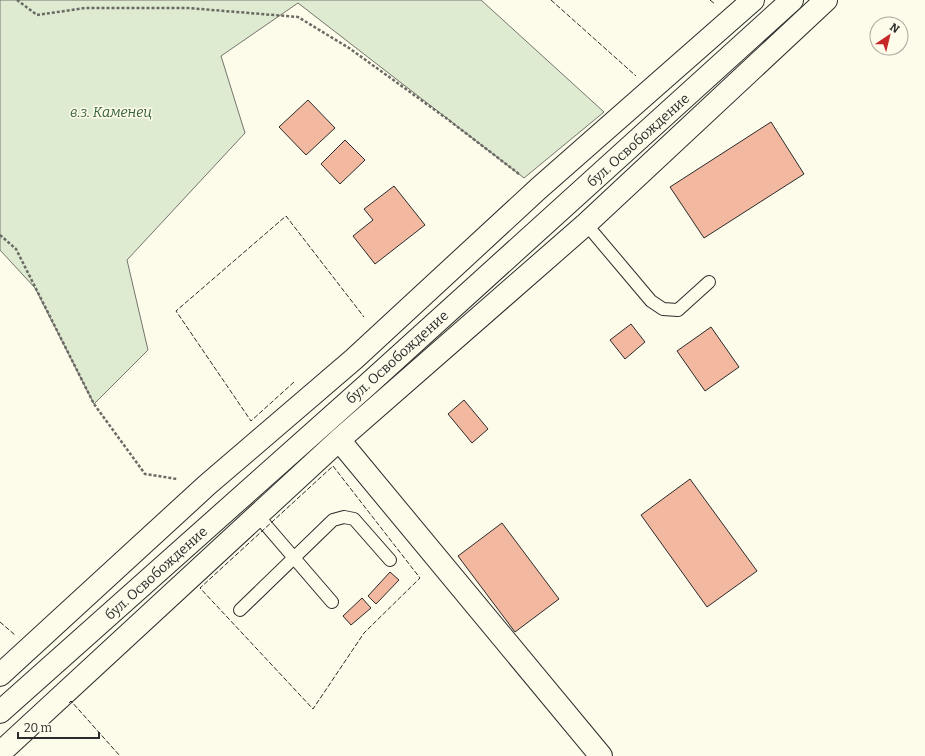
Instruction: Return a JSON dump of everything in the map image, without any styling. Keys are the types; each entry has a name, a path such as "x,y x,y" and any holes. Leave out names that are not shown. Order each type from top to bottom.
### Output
{"street":[{"path":"0,675 207,485 354,359 538,189 753,0"},
{"name":"бул. Освобождение","path":"0,712 366,386 792,0"},
{"path":"0,753 339,440 586,224 826,0"},
{"path":"339,440 588,751"}],"lane":[{"path":"586,224 651,301 663,308 678,310 709,282"},
{"path":"258,516 332,602"},
{"path":"240,610 333,520 344,517 354,518 390,560"}],"path":[{"path":"17,0 37,15 85,8 188,8 298,17 349,48 446,118 538,189"},
{"path":"0,235 16,249 94,404 145,474 207,485"}],"green space":[{"name":"в.з. Каменец","path":"0,0 481,0 604,112 524,178 298,3 221,56 245,133 127,260 148,350 94,404 35,288 0,250"}],"building":[{"path":"308,100 335,128 306,155 279,127"},
{"path":"771,122 804,174 704,238 670,187"},
{"path":"345,140 365,160 340,184 321,164"},
{"path":"394,186 425,225 375,264 353,236 373,220 364,209"},
{"path":"631,324 645,342 625,359 610,340"},
{"path":"711,327 739,367 705,391 677,351"},
{"path":"464,400 488,429 472,443 448,414"},
{"path":"690,479 757,571 707,607 641,515"},
{"path":"502,523 559,599 515,632 458,556"},
{"path":"390,572 399,580 376,604 368,596"},
{"path":"362,598 371,608 351,625 343,616"}],"fence":[{"path":"551,0 636,76"},
{"path":"710,0 715,4"},
{"path":"294,382 251,421 176,311 286,216 364,317"},
{"path":"333,466 420,578 364,633 313,709 200,588 333,466"},
{"path":"0,622 15,635"},
{"path":"69,703 71,701 120,756"}]}
